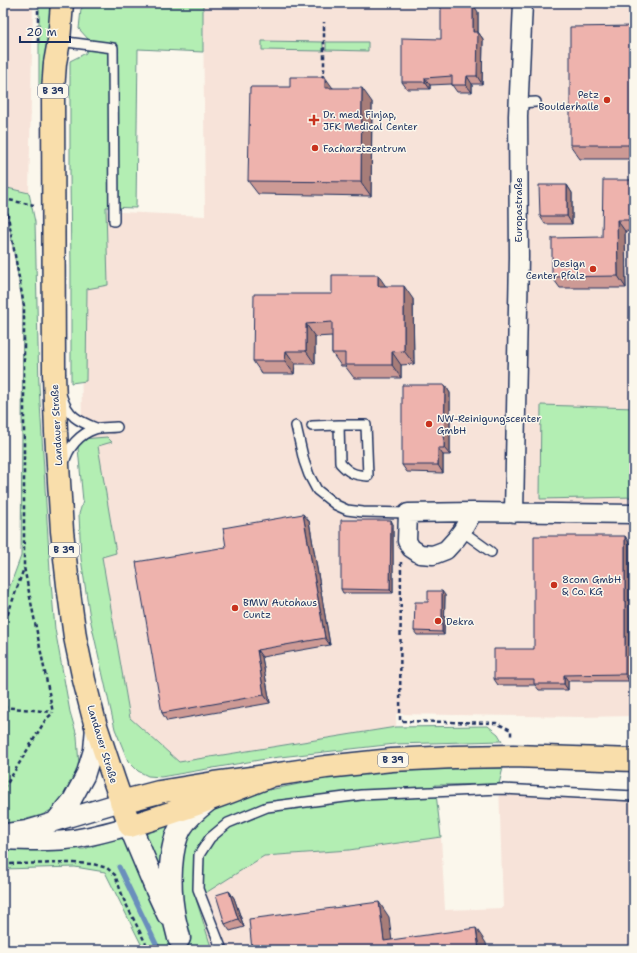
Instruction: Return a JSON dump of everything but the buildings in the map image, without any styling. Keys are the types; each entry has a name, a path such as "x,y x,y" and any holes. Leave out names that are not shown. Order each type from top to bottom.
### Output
{"main road":[{"name":"Landauer Straße","path":"62,3 53,91 54,374 62,531 75,637 84,680 95,723 122,802"},
{"name":"Landauer Straße","path":"58,40 74,3"},
{"name":"B 39","path":"273,775 207,801 130,826 122,802 159,792 214,783 326,767 392,760 513,756 634,760"},
{"path":"181,944 173,911 171,887 172,862 176,840 181,827 191,814 207,801"},
{"path":"130,826 181,944"}],"street":[{"name":"Europastraße","path":"514,513 519,257 518,103 522,3"},
{"path":"473,512 462,532 446,550 432,555 420,554 411,548 407,541 408,513 473,512 634,514"},
{"path":"55,821 72,800 85,776 93,750 95,723"},
{"path":"3,834 27,830 122,802"},
{"path":"3,840 67,840 91,836 130,826"}],"lane":[{"path":"58,40 114,48 114,221"},
{"path":"518,103 536,102"},
{"path":"54,374 64,405 70,414 80,421 96,428"},
{"path":"312,426 339,425 366,425 368,476 361,476 348,472 340,463 339,425"},
{"path":"296,426 304,461 309,475 317,490 336,505 347,510 363,512 408,513"},
{"path":"59,478 66,456 74,442 85,433 96,428 117,427"},
{"path":"462,532 491,552"},
{"path":"222,950 198,889 199,855 210,838 228,823 267,807 361,795 501,789 634,796"}],"path":[{"path":"321,86 324,70 324,22"},
{"path":"53,208 4,199 24,306 24,567 53,712"},
{"path":"407,541 400,564 400,721 496,723 510,730 513,756"},
{"path":"3,628 24,567"},
{"path":"3,707 53,712"},
{"path":"3,788 46,719 53,712"},
{"path":"3,864 74,862 93,864 107,868 115,875 124,900 149,950"}],"shaded area":[{"path":"3,3 33,3 29,193 3,187"},
{"path":"203,3 634,3 634,716 582,717 396,714 396,727 179,762 130,718 82,440 80,210 205,216"},
{"path":"499,784 634,797 634,950 212,950 196,899 264,856 349,850 441,837 445,910 503,908"}],"green space":[{"path":"39,3 55,3 46,48 41,98 39,95"},
{"path":"88,3 203,3 203,52 138,49 136,208 106,207 108,285 87,289 86,381 71,383 70,61 86,53 89,40 79,29 81,9"},
{"path":"262,41 323,42 323,51 262,50"},
{"path":"326,42 368,42 368,51 326,50"},
{"path":"3,187 29,193 35,222 39,386 50,571 55,629 70,712 77,736 79,766 74,788 62,804 42,815 3,825 3,605 21,556 23,306"},
{"path":"541,405 634,408 634,497 540,499"},
{"path":"107,437 112,442 98,446 116,553 102,557 130,718 179,762 396,727 488,726 498,734 502,741 395,744 271,758 161,777 148,776 138,771 128,761 115,729 90,618 81,559 79,514 83,501 78,448 82,439"},
{"path":"503,768 499,784 435,785 441,837 349,850 264,856 196,899 212,950 144,950 105,872 75,867 3,869 3,849 84,849 264,791 334,777 440,769"}],"waterway":[{"path":"119,867 159,950"}],"place":[{"name":"Petz Boulderhalle","path":"607,100"},
{"name":"Dr. med. Finjap, JFK Medical Center","path":"314,120"},
{"name":"Facharztzentrum","path":"315,148"},
{"name":"Design Center Pfalz","path":"593,269"},
{"name":"NW-Reinigungscenter GmbH","path":"429,424"},
{"name":"8com GmbH & Co. KG","path":"554,585"},
{"name":"BMW Autohaus Cuntz","path":"235,608"},
{"name":"Dekra","path":"438,621"}]}
